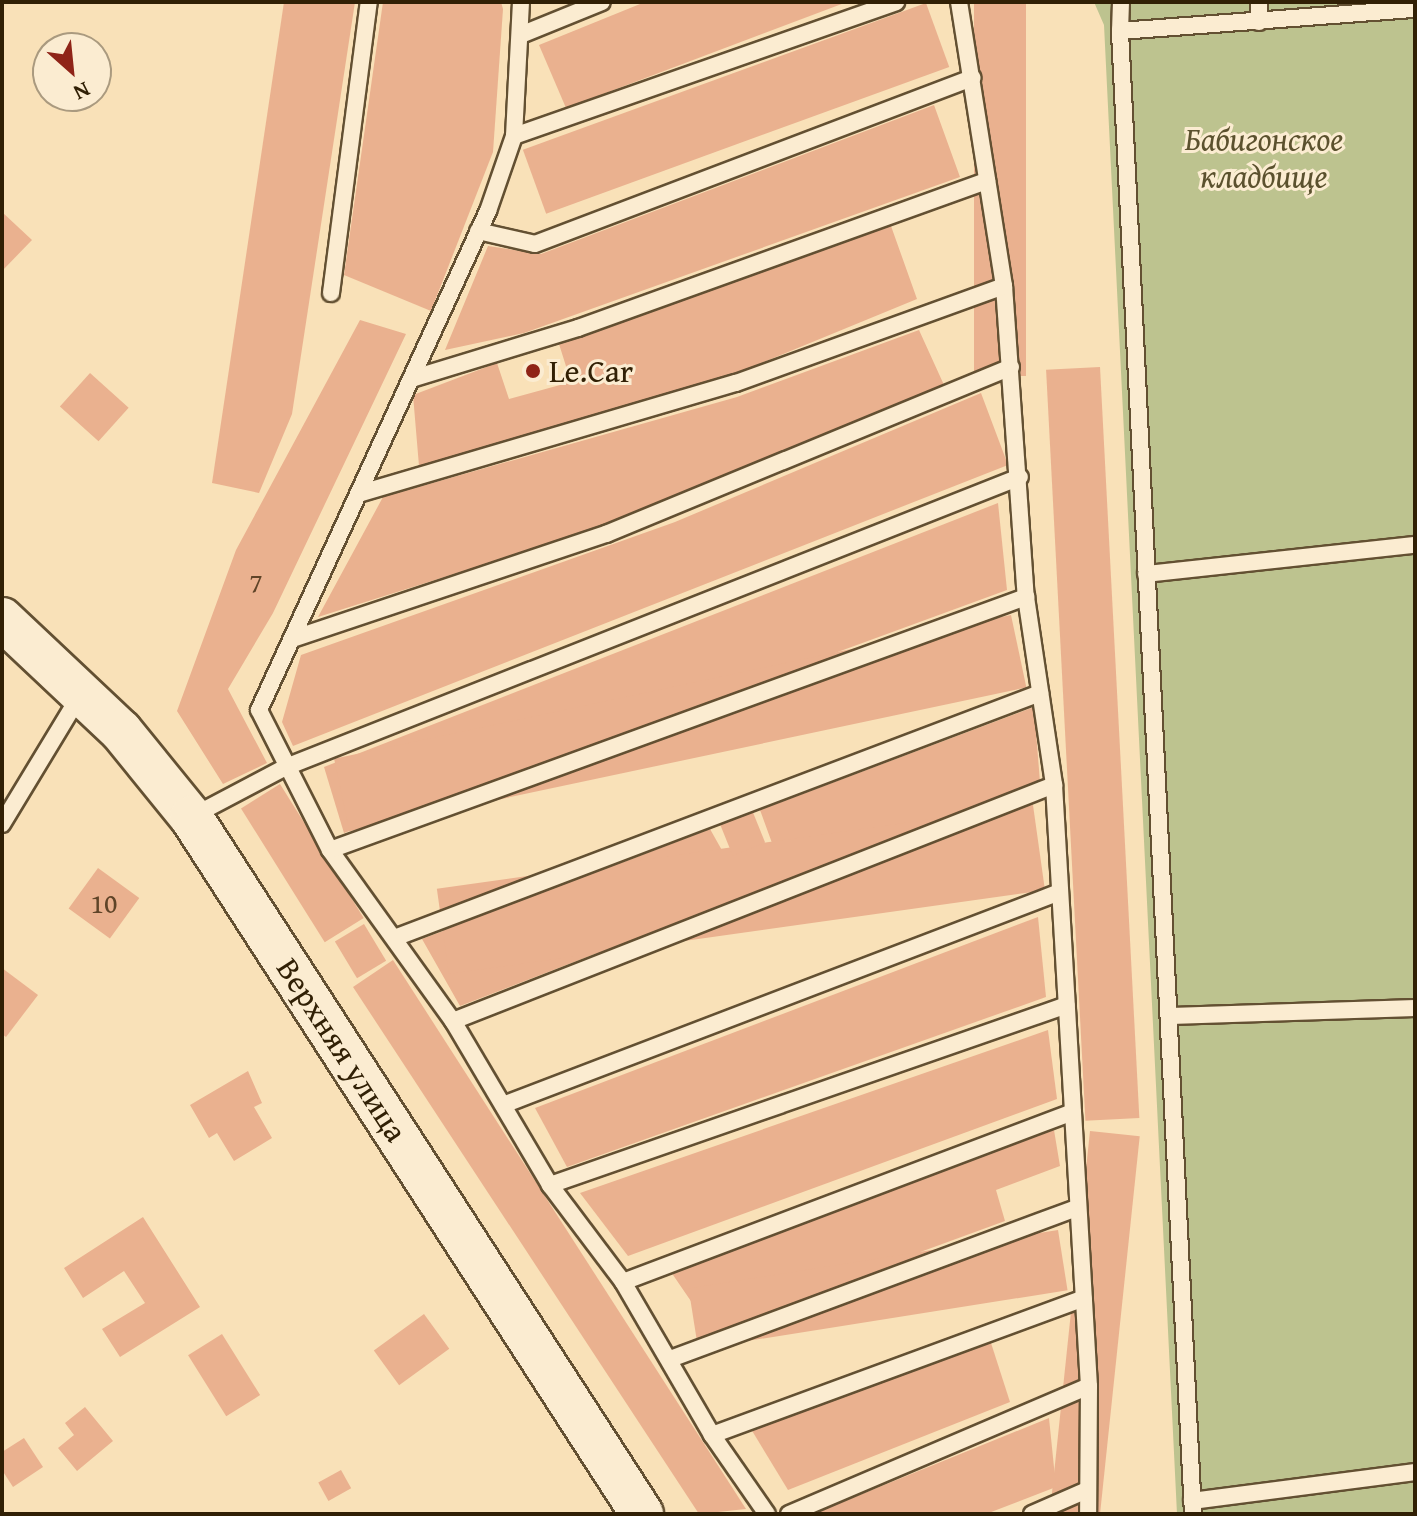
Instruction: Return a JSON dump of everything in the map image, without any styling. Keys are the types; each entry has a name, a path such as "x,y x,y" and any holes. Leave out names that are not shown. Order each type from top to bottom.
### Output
{"street":[{"name":"Верхняя улица","path":"2,619 81,694 191,817 642,1514"}],"lane":[{"path":"331,293 369,2"},
{"path":"521,2 523,34 514,136 478,231 259,710 330,850 397,937 453,1021 550,1185 623,1282 673,1358 712,1435 767,1514"},
{"path":"523,34 602,2"},
{"path":"514,136 896,2"},
{"path":"959,2 1004,286 1020,477 1026,597 1054,785 1073,1112 1073,1209 1084,1298 1089,1386 1088,1514"},
{"path":"1121,2 1192,1508 1415,1472"},
{"path":"1259,2 1259,22"},
{"path":"1120,31 1415,9"},
{"path":"478,231 535,244 973,78"},
{"path":"411,379 578,328 987,181"},
{"path":"358,494 736,383 1004,286"},
{"path":"292,639 606,534 1011,367"},
{"path":"191,817 286,767 1020,477"},
{"path":"1146,574 1415,545"},
{"path":"330,850 1026,597"},
{"path":"397,937 1040,693"},
{"path":"2,824 81,694"},
{"path":"453,1021 1054,785"},
{"path":"503,1105 1060,892"},
{"path":"550,1185 1067,1005"},
{"path":"1171,1016 1415,1008"},
{"path":"623,1282 1073,1112"},
{"path":"673,1358 1073,1209"},
{"path":"712,1435 1084,1298"},
{"path":"789,1514 1089,1386"},
{"path":"1032,1514 1087,1490"}],"green space":[{"name":"Бабигонское кладбище","path":"1094,2 1415,2 1415,1514 1177,1514 1104,25"}],"building":[{"path":"284,2 355,2 292,414 259,493 212,483"},
{"path":"383,2 501,2 503,9 493,152 431,311 344,275"},
{"path":"645,2 847,2 566,108 539,45"},
{"path":"974,2 1026,2 1026,376 974,376"},
{"path":"926,3 949,67 546,214 523,150"},
{"path":"934,105 960,177 524,333 445,350 488,246 541,254"},
{"path":"2,212 32,240 2,271"},
{"path":"891,226 917,299 735,374 419,466 413,395 497,363 509,399 571,382 559,344"},
{"path":"360,320 406,334 273,613 228,689 267,763 223,784 177,711 236,550"},
{"path":"919,330 944,385 606,526 318,617 383,497 737,397"},
{"path":"1100,367 1139,1118 1085,1121 1046,370"},
{"path":"90,373 129,408 99,441 60,406"},
{"path":"981,393 1008,465 293,746 282,722 301,655 675,522"},
{"path":"998,503 1007,590 344,833 324,767"},
{"path":"1011,615 1026,687 350,831 334,759"},
{"path":"1034,707 1040,782 460,1006 422,939 710,829 728,861 772,843 760,810"},
{"path":"280,784 364,918 325,942 241,808"},
{"path":"1033,805 1045,890 449,974 437,889"},
{"path":"752,810 765,842 733,856 720,823"},
{"path":"98,868 139,898 110,938 69,908"},
{"path":"1038,917 1046,997 567,1167 535,1108"},
{"path":"364,924 386,961 357,978 335,942"},
{"path":"393,960 746,1509 699,1514 353,987"},
{"path":"2,968 38,995 6,1037 2,1034"},
{"path":"1048,1030 1057,1099 628,1256 580,1193"},
{"path":"248,1071 262,1103 254,1107 272,1138 234,1161 217,1133 209,1138 190,1105"},
{"path":"1054,1130 1060,1166 996,1190 1005,1221 710,1329 671,1272"},
{"path":"1090,1131 1140,1136 1100,1514 1050,1512"},
{"path":"143,1217 200,1307 120,1357 102,1329 145,1303 124,1271 83,1298 64,1268"},
{"path":"1058,1230 1068,1290 698,1349 689,1289"},
{"path":"424,1314 449,1349 399,1385 374,1350"},
{"path":"222,1334 260,1395 226,1416 188,1355"},
{"path":"991,1343 1010,1402 788,1490 751,1429"},
{"path":"85,1407 113,1441 77,1471 58,1448 74,1435 65,1423"},
{"path":"1049,1418 1056,1487 986,1514 813,1514"},
{"path":"24,1438 43,1467 13,1487 2,1470 2,1452"},
{"path":"341,1470 351,1488 328,1501 318,1483"}],"place":[{"name":"Le.Car","path":"533,371"}]}
